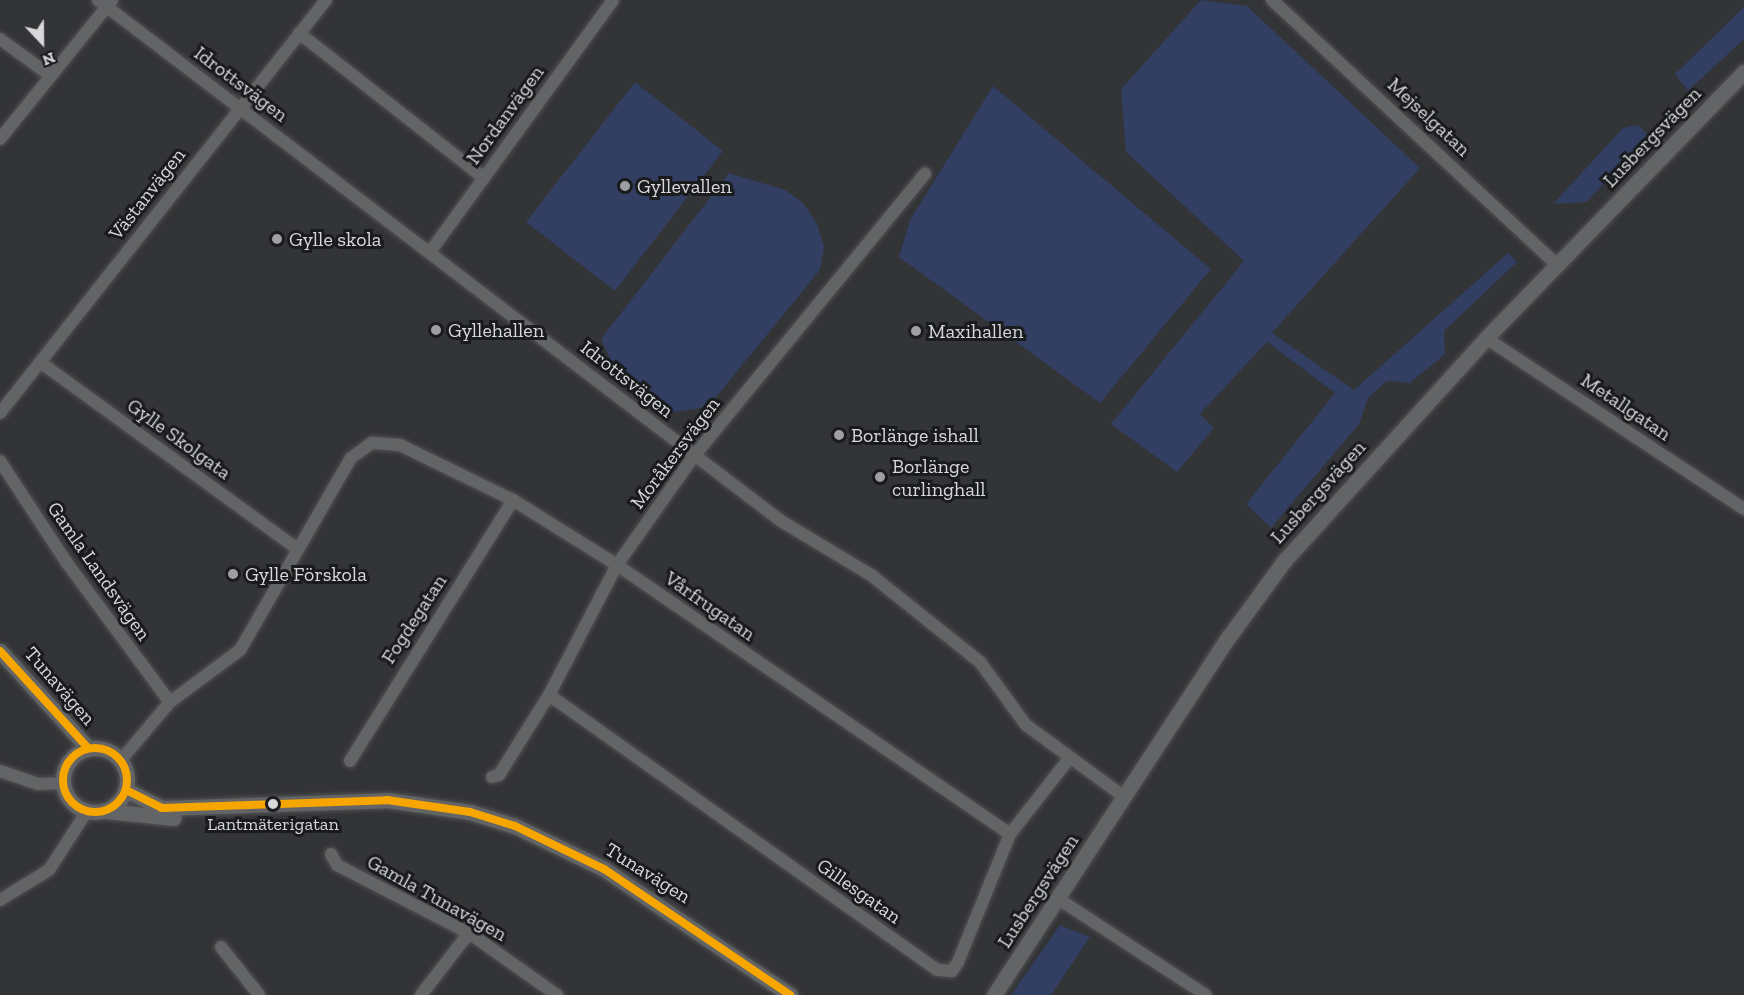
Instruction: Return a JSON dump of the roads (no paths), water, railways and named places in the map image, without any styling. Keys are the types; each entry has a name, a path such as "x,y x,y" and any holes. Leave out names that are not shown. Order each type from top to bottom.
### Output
{"street":[{"name":"Västanvägen","path":"0,413 326,0"},
{"name":"Nordanvägen","path":"430,252 613,0"},
{"name":"Mejselgatan","path":"1272,0 1557,265"},
{"path":"0,139 106,2"},
{"name":"Idrottsvägen","path":"106,2 694,456 781,521 871,575 980,662 1026,725 1068,760 1123,796"},
{"path":"299,33 484,178"},
{"path":"0,39 51,76"},
{"name":"Lusbergsvägen","path":"994,995 1060,900 1123,796 1284,561 1486,338 1744,72"},
{"name":"Moråkersvägen","path":"492,777 500,776 549,695 617,565 694,456 925,174"},
{"name":"Metallgatan","path":"1486,338 1744,509"},
{"name":"Gylle Skolgata","path":"40,362 296,548"},
{"name":"Vårfrugatan","path":"296,548 351,458 372,443 400,445 513,500 617,565 1010,834"},
{"name":"Gamla Landsvägen","path":"0,461 67,563 170,702"},
{"name":"Fogdegatan","path":"350,761 513,500"},
{"path":"121,760 170,702 240,650 296,548"},
{"name":"Tunavägen","path":"0,651 88,748"},
{"name":"Gillesgatan","path":"549,695 938,970 952,970 958,962 1010,834 1068,760"},
{"path":"88,748 106,749 121,760 126,790 106,811 87,812 70,801 63,783 72,758 88,748"},
{"path":"0,771 38,784 63,783"},
{"name":"Tunavägen","path":"126,790 146,804 174,809 387,800 470,812 515,825 604,869 790,995"},
{"name":"Tunavägen","path":"106,811 208,818 388,804 470,812"},
{"path":"0,900 50,870 87,812"},
{"name":"Gamla Tunavägen","path":"331,854 337,865 469,933 557,995"},
{"path":"1060,900 1206,995"},
{"path":"421,995 469,933"},
{"path":"221,947 259,995"}],"place":[{"name":"Gyllevallen","path":"625,186"},
{"name":"Gylle skola","path":"277,239"},
{"name":"Gyllehallen","path":"436,330"},
{"name":"Maxihallen","path":"916,331"},
{"name":"Borlänge ishall","path":"839,435"},
{"name":"Borlänge curlinghall","path":"880,477"},
{"name":"Gylle Förskola","path":"233,574"},
{"name":"Lantmäterigatan","path":"273,804"}]}
